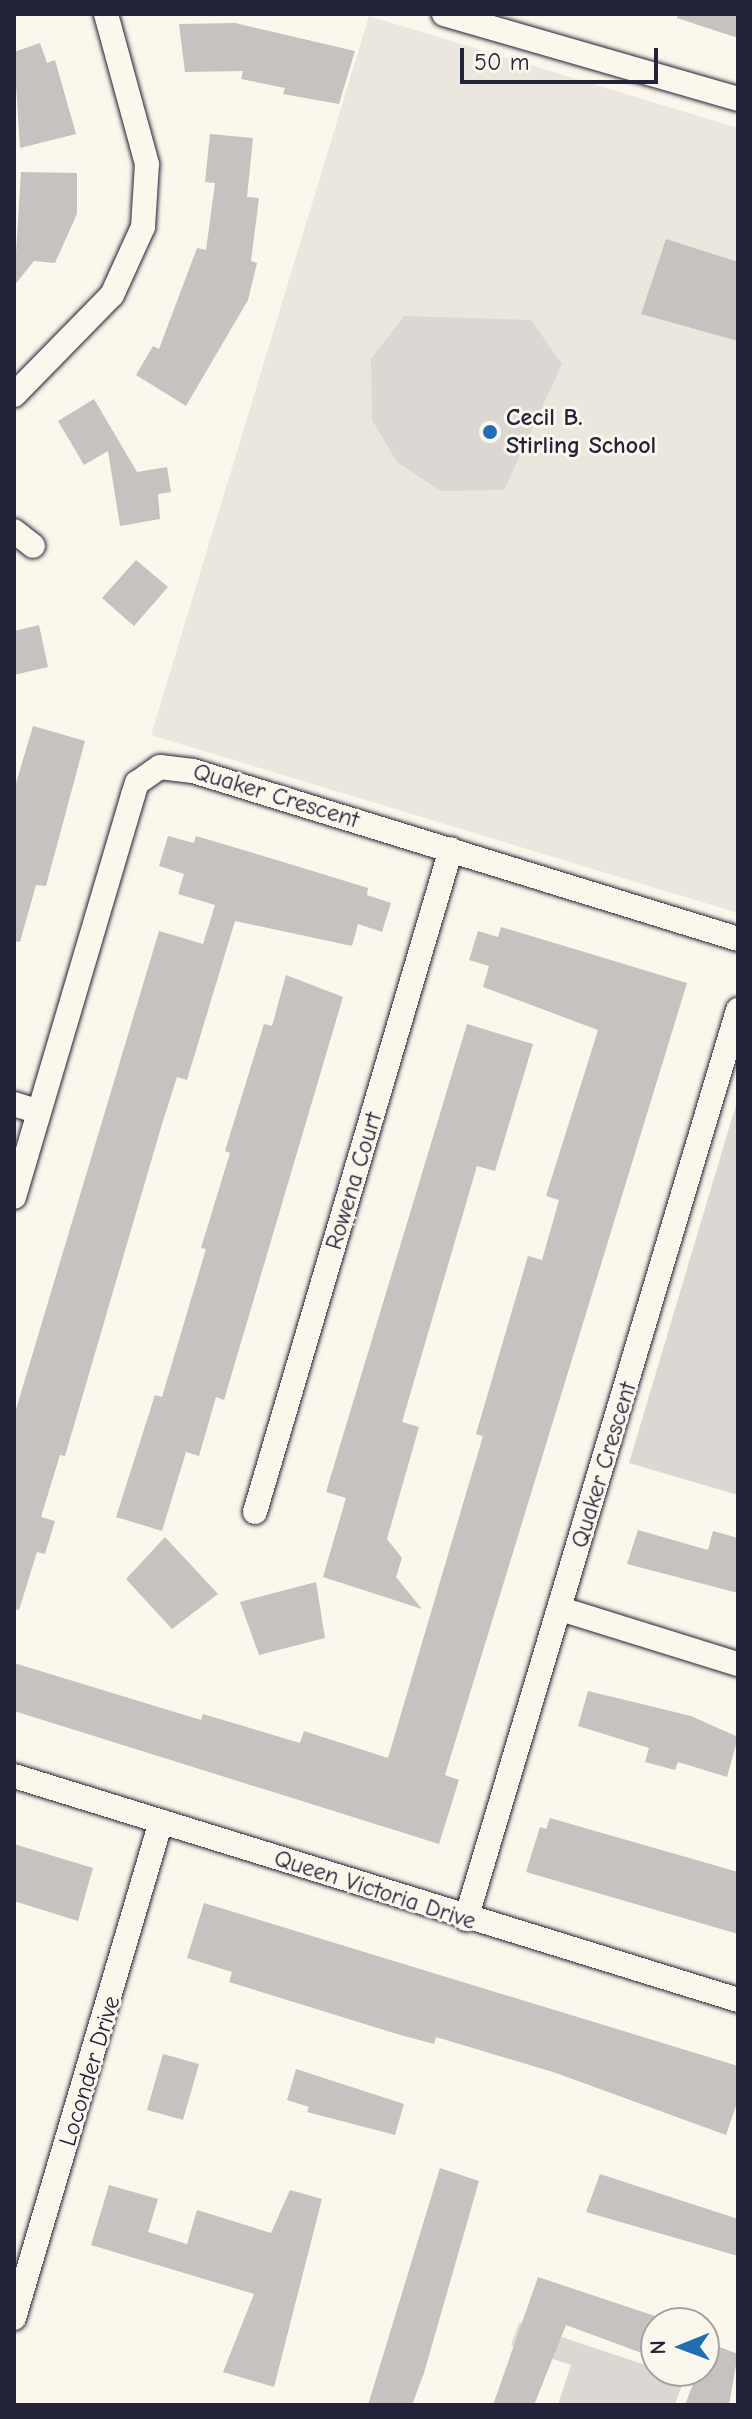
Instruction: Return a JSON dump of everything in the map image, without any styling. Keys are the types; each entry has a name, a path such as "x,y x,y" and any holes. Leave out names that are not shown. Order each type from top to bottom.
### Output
{"street":[{"path":"14,395 112,295 143,227 147,164 106,14"},
{"path":"444,14 738,99"},
{"name":"Quaker Crescent","path":"14,1197 133,795 145,775 160,767 193,771 738,939"},
{"name":"Rowena Court","path":"255,1512 451,849"},
{"name":"Quaker Crescent","path":"466,1919 738,1010"},
{"path":"14,1104 39,1112"},
{"path":"561,1609 738,1664"},
{"name":"Queen Victoria Drive","path":"14,1776 466,1919 738,2000"},
{"name":"Loconder Drive","path":"14,2318 161,1821"}],"shaded area":[{"name":"Cecil B. Stirling School","path":"369,16 738,128 738,913 151,735"},
{"path":"404,316 531,320 562,364 504,490 440,491 397,462 372,420 371,359"},
{"path":"738,1098 738,1495 629,1463"},
{"path":"519,2323 640,2363 640,2387 681,2387 675,2405 558,2405 571,2365 511,2345"}],"building":[{"path":"677,14 738,14 738,38 677,18"},
{"path":"235,23 355,51 339,104 283,94 285,88 241,79 243,71 185,72 179,24"},
{"path":"40,43 47,63 55,60 76,134 20,148 14,52"},
{"path":"210,134 253,138 247,197 259,198 251,261 257,263 248,300 186,406 136,375 153,346 159,349 197,248 206,250 215,183 205,182"},
{"path":"21,172 77,173 77,214 55,263 34,261 14,286"},
{"path":"666,239 738,262 738,341 641,314"},
{"path":"94,399 137,472 167,467 171,492 158,494 160,519 120,526 108,451 84,465 58,421"},
{"path":"136,560 168,587 134,626 102,598"},
{"path":"39,625 48,667 14,675 14,631"},
{"path":"33,726 85,741 46,886 36,885 20,942 14,941 14,790"},
{"path":"168,836 194,843 196,836 280,861 368,888 367,895 391,903 382,932 358,924 352,946 235,921 187,1080 177,1077 162,1124 65,1456 60,1455 41,1517 55,1521 45,1554 37,1552 19,1610 14,1609 14,1416 159,931 203,944 215,905 178,894 184,874 159,866"},
{"path":"501,927 687,983 445,1775 459,1780 439,1844 14,1711 14,1663 201,1720 203,1714 300,1743 304,1731 388,1758 483,1436 476,1434 528,1256 542,1260 559,1200 546,1196 598,1030 483,987 489,966 469,960 478,931 498,937"},
{"path":"286,975 343,997 224,1400 216,1397 199,1456 186,1452 162,1531 116,1517 155,1395 162,1397 206,1249 201,1248 230,1153 225,1151 264,1024 272,1026"},
{"path":"467,1024 533,1044 495,1171 477,1166 402,1422 419,1427 387,1539 402,1558 396,1577 422,1609 323,1577 346,1498 326,1492"},
{"path":"638,1530 708,1550 713,1531 738,1538 738,1593 627,1564"},
{"path":"165,1537 218,1594 172,1629 126,1579"},
{"path":"316,1582 325,1638 259,1655 240,1602"},
{"path":"588,1691 691,1716 738,1737 727,1777 678,1762 675,1770 645,1762 649,1748 578,1726"},
{"path":"550,1818 738,1872 738,1934 526,1872 540,1827 546,1829"},
{"path":"14,1844 93,1868 78,1921 14,1901"},
{"path":"204,1903 738,2066 738,2100 726,2135 556,2073 436,2037 434,2044 397,2034 229,1982 232,1972 187,1958"},
{"path":"163,2054 199,2064 183,2120 147,2110"},
{"path":"296,2069 404,2104 395,2135 307,2112 309,2107 287,2100"},
{"path":"440,2168 479,2181 424,2373 412,2405 368,2405"},
{"path":"600,2174 738,2219 738,2256 586,2212"},
{"path":"109,2185 158,2199 148,2232 187,2244 197,2210 271,2233 290,2190 322,2199 274,2387 223,2372 254,2294 91,2245"},
{"path":"538,2277 640,2311 640,2352 566,2325 534,2405 493,2405"},
{"path":"720,2347 738,2354 729,2405 685,2405 692,2387 720,2387"}],"place":[{"name":"Cecil B. Stirling School","path":"490,432"}]}
